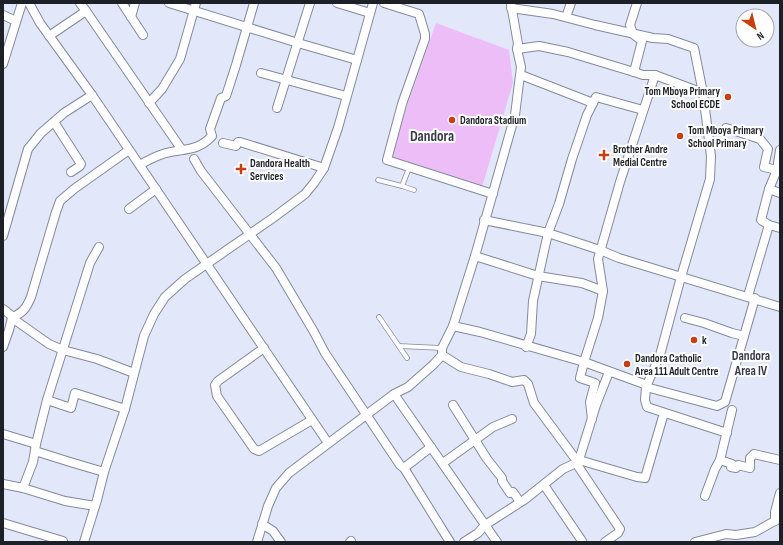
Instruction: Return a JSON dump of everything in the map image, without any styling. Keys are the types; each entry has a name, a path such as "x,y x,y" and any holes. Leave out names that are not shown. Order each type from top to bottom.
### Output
{"street":[{"path":"3,64 22,3"},
{"path":"29,3 49,36 130,150 328,443"},
{"path":"80,3 182,150"},
{"path":"122,3 143,35"},
{"path":"130,17 135,3"},
{"path":"169,3 195,7 246,28 357,60"},
{"path":"140,165 164,154 188,150 205,144 212,136 210,129 221,98 226,96 254,3"},
{"path":"277,108 310,3"},
{"path":"337,3 370,13"},
{"path":"84,542 104,472 126,408 144,336 154,314 165,297 185,279 305,194 324,168 338,128 373,3"},
{"path":"384,3 419,14 425,34 402,104 387,160 493,194"},
{"path":"566,18 571,3"},
{"path":"634,72 642,41 633,34 630,25 637,3"},
{"path":"257,542 268,506 276,488 289,473 394,394 408,387 434,364 442,352 453,326 475,256 515,115 521,67 511,5 633,34 668,39 694,48 703,93 711,156 710,179 681,277 660,356 646,387 645,400 647,407 727,433"},
{"path":"150,103 162,89 180,59 195,7"},
{"path":"49,36 86,12"},
{"path":"3,15 16,21"},
{"path":"517,49 539,46 568,52 643,75 654,75 703,93"},
{"path":"261,73 346,96"},
{"path":"521,75 593,103"},
{"path":"592,419 590,402 595,383 580,378 598,318 603,291 598,259 654,75"},
{"path":"3,236 28,149 41,133 54,122 92,95"},
{"path":"526,346 531,334 533,301 548,233 559,204 586,115 596,97 643,110"},
{"path":"54,122 81,164 71,172"},
{"path":"726,128 760,139 768,149 764,167 777,170"},
{"path":"223,143 236,146 238,142 240,142 324,168"},
{"path":"4,342 12,318 27,307 31,297 60,202 74,189 130,150"},
{"path":"780,150 777,170 761,220 769,225 780,228"},
{"path":"194,159 201,171 249,235 276,268 325,353 366,416 400,465 404,468 450,542"},
{"path":"129,210 156,189"},
{"path":"770,189 780,192"},
{"path":"484,220 548,233 600,250 619,258 780,307"},
{"path":"453,326 480,332 584,362 644,384 646,387 717,406 725,402 744,336 751,297 769,225"},
{"path":"23,488 33,462 47,400 90,263 99,247"},
{"path":"475,256 538,276 582,283 603,291"},
{"path":"3,309 12,316 12,318 49,344 63,350 97,359 134,373"},
{"path":"685,318 744,336"},
{"path":"264,348 218,381 215,385 217,396 256,451 263,450 312,420"},
{"path":"442,352 461,367 512,382 524,380 528,384 534,403 577,462 620,529 618,533 607,542"},
{"path":"577,462 608,372"},
{"path":"47,400 71,408 75,393 126,408"},
{"path":"394,394 497,542"},
{"path":"453,405 487,459 502,478 502,481 510,493 513,492 520,502"},
{"path":"705,496 720,460 732,410"},
{"path":"464,542 478,533 485,525 544,485 564,469 577,462 644,479 664,413"},
{"path":"442,464 493,427 512,419"},
{"path":"3,434 70,462 104,472"},
{"path":"404,468 431,447"},
{"path":"720,460 732,464 731,467 736,468 738,465 750,468 750,458 754,454 780,460"},
{"path":"3,484 23,488 65,501 95,506"},
{"path":"544,485 582,541"},
{"path":"695,542 726,534 736,535 755,532 777,519 775,512 780,493"},
{"path":"3,523 63,541"},
{"path":"262,524 273,531 281,542"}],"lane":[{"path":"402,186 409,168"},
{"path":"378,180 414,190"},
{"path":"379,317 407,358"},
{"path":"399,346 442,352"}],"shaded area":[{"name":"Dandora Stadium","path":"436,23 509,50 513,83 482,187 389,158"}],"place":[{"name":"Tom Mboya Primary School ECDE","path":"728,97"},
{"name":"Dandora Stadium","path":"452,120"},
{"name":"Tom Mboya Primary School Primary","path":"680,136"},
{"name":"Brother Andre Medial Centre","path":"604,155"},
{"name":"Dandora Health Services","path":"241,169"},
{"name":"k","path":"694,340"},
{"name":"Dandora Catholic Area 111 Adult Centre","path":"627,364"}],"district":[{"name":"Dandora","path":"432,136"},
{"name":"Dandora Area IV","path":"751,364"}]}
